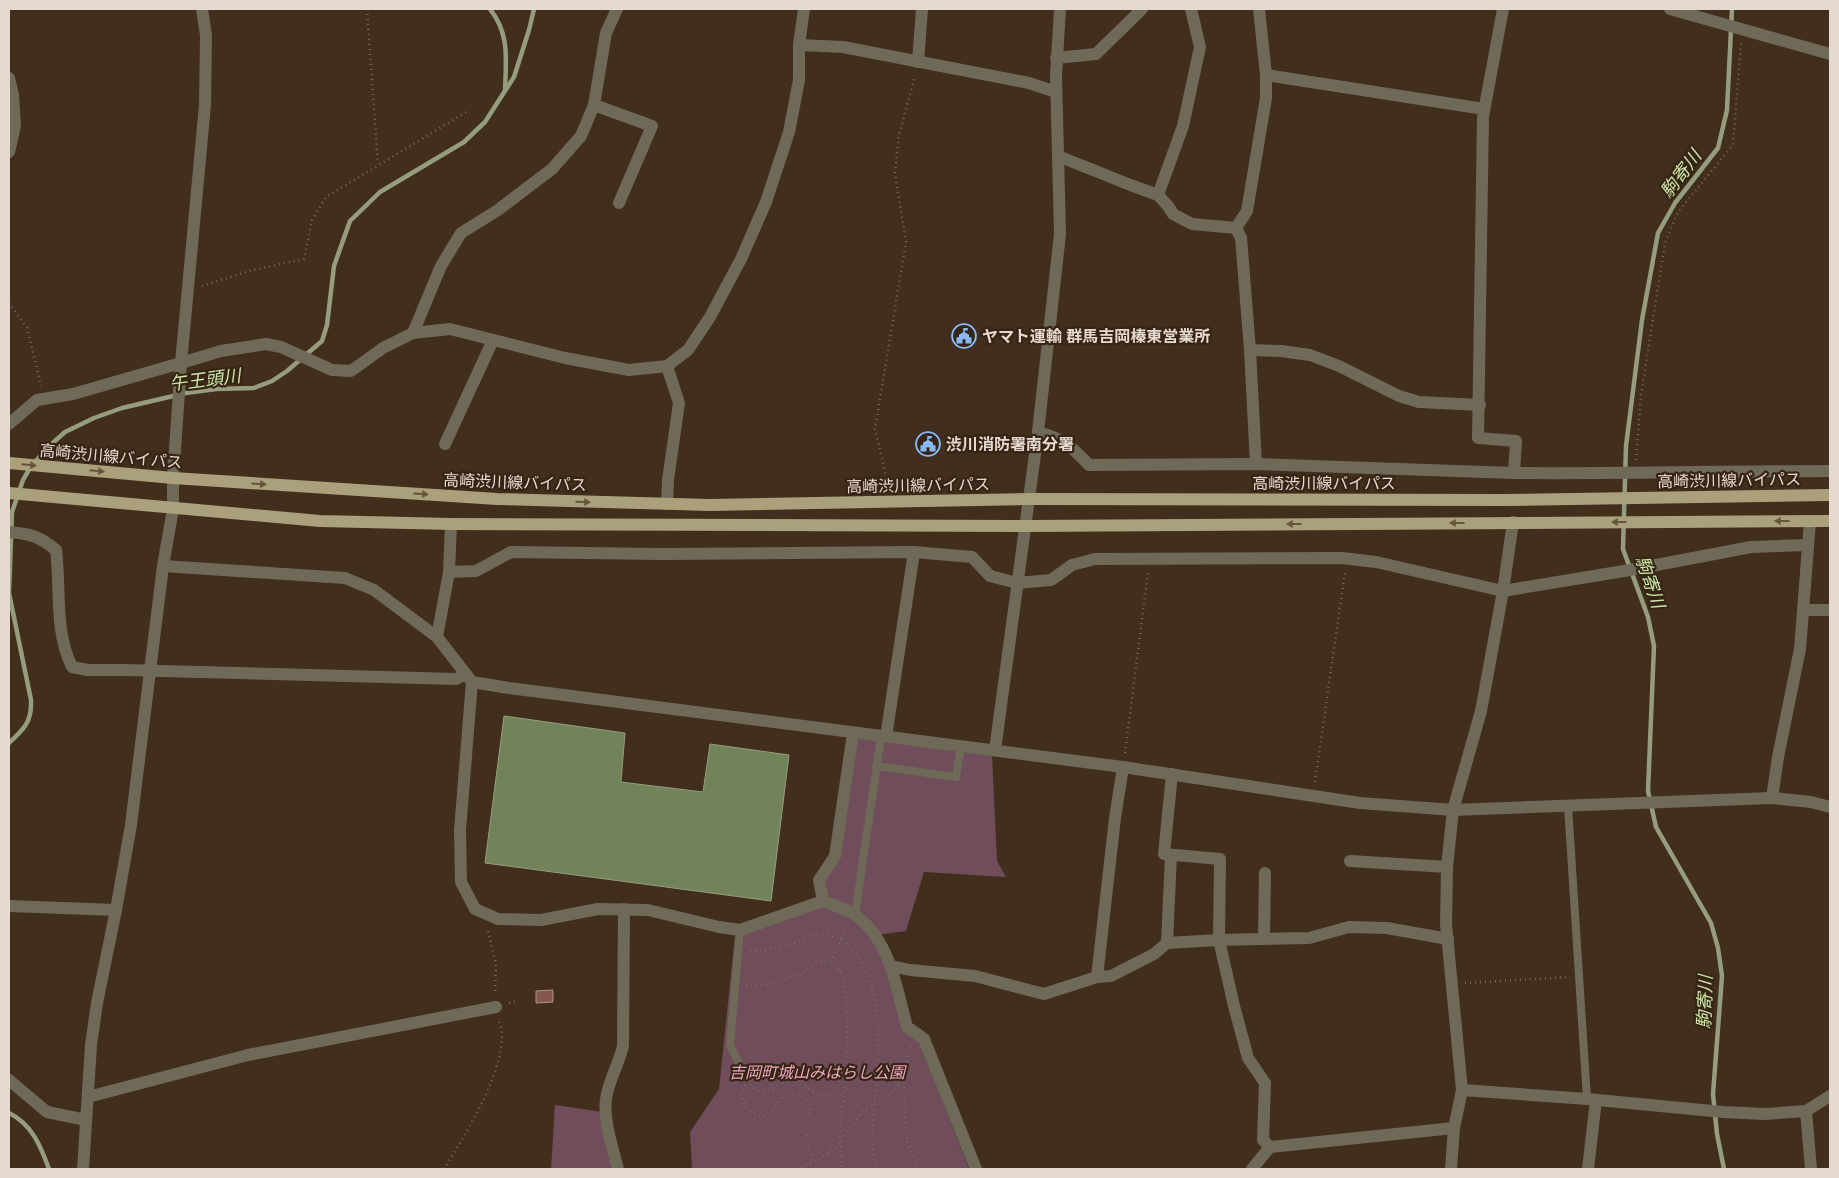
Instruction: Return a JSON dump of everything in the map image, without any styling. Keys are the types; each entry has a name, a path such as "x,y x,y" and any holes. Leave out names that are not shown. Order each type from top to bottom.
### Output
{"main road":[{"name":"高崎渋川線バイパス","path":"9,464 172,478 497,499 710,505 1029,499 1505,500 1830,495"},
{"path":"9,493 320,521 452,524 1026,526 1830,521"}],"street":[{"path":"83,1169 91,1045 97,1003 131,825 163,566 172,509 172,478 205,105 206,35 202,9"},
{"path":"413,333 441,266 461,233 498,210 552,169 581,136 594,105 606,33 617,9"},
{"path":"9,424 37,400 73,394 221,351 266,344 281,347 332,370 351,371 383,348 413,333 450,329 565,358 629,370 667,366 688,350 710,317 741,259 766,202 789,132 799,80 799,44 804,9"},
{"path":"918,62 922,9"},
{"path":"995,750 1038,432 1060,234 1056,58 1060,9"},
{"path":"1056,58 1096,54 1142,9"},
{"path":"1158,195 1183,126 1200,46 1191,9"},
{"path":"1236,228 1246,211 1266,98 1266,75 1259,9"},
{"path":"1502,9 1483,117 1478,438 1516,441 1514,473"},
{"path":"1670,9 1830,54"},
{"path":"799,44 843,48 918,62 1029,83 1056,92"},
{"path":"1266,75 1484,109"},
{"path":"9,78 16,126 9,152"},
{"path":"594,105 652,126 619,203"},
{"path":"1058,156 1158,195 1173,214 1192,224 1236,228"},
{"path":"1236,228 1241,238 1250,350 1256,464"},
{"path":"445,444 493,340"},
{"path":"1250,350 1281,351 1310,355 1340,366 1399,396 1419,402 1480,405"},
{"path":"667,366 679,403 668,480 667,504"},
{"path":"1038,432 1054,436 1069,444 1089,465 1256,464 1514,473 1634,474 1696,471 1830,471"},
{"path":"1772,798 1778,757 1800,648 1810,521"},
{"path":"1451,1169 1454,1128 1462,1090 1446,924 1446,867 1453,810 1481,711 1503,591 1513,522"},
{"path":"437,637 449,572 452,524"},
{"path":"9,532 28,534 44,540 56,550 59,570 60,631 65,652 72,667 88,670 469,678 883,737 1123,767 1360,803 1453,810 1772,798 1811,802 1830,807"},
{"path":"449,572 476,570 511,552 661,554 914,552 972,557 990,576 1017,583 1051,580 1072,565 1095,559 1347,558 1376,562 1503,591 1630,570 1751,547 1807,545"},
{"path":"883,737 914,552"},
{"path":"163,566 345,578 374,590 437,637 469,678 460,838 461,882 477,910 498,919 541,920 598,909 648,910 719,927 740,930 823,900 854,914 869,928 884,949 891,966 907,1027 924,1039 976,1169"},
{"path":"1804,610 1830,610"},
{"path":"823,900 819,880 835,856 853,732"},
{"path":"1097,977 1115,818 1123,767"},
{"path":"1172,774 1164,854 1220,859 1219,940 1248,1058 1265,1083 1264,1140 1270,1147"},
{"path":"1166,943 1171,855"},
{"path":"1350,860 1446,867"},
{"path":"1264,939 1265,873"},
{"path":"9,906 116,910"},
{"path":"618,1169 606,1114 606,1098 623,1046 624,909"},
{"path":"891,966 910,970 975,976 1044,994 1097,977 1111,976 1154,954 1166,943 1309,938 1349,926 1387,928 1448,938"},
{"path":"88,1097 248,1055 496,1007"},
{"path":"9,1080 47,1112 86,1120"},
{"path":"1462,1090 1765,1114 1806,1111 1830,1096"},
{"path":"1588,1169 1591,1100"},
{"path":"1806,1111 1811,1169"},
{"path":"1252,1169 1270,1147 1454,1128"}],"lane":[{"path":"854,914 876,766 883,737"},
{"path":"876,766 956,777 961,746"},
{"path":"1568,806 1579,977 1591,1100"},
{"path":"740,930 730,1045 742,1071"}],"path":[{"path":"367,9 378,165"},
{"path":"1634,474 1642,395 1665,243 1678,212 1733,145 1742,29"},
{"path":"891,502 875,429 906,242 895,174 899,135 918,62"},
{"path":"188,291 253,270 304,259 312,220 326,196 468,111"},
{"path":"9,303 27,328 44,399"},
{"path":"1313,796 1347,558"},
{"path":"1123,767 1150,559"},
{"path":"444,1169 474,1118 490,1084 501,1052 502,1032 496,1007 496,964 487,926 477,910"},
{"path":"831,962 854,914"},
{"path":"738,952 779,947 798,942 812,935 830,936 841,939 852,948 864,966 872,984 876,1010 878,1039 877,1072 871,1142 878,1169"},
{"path":"735,984 765,985 799,975 816,963 825,960 838,968 844,978 847,1064 840,1116 842,1169"},
{"path":"1452,984 1579,977"},
{"path":"796,1169 820,1159 840,1144 863,1111 885,1098 896,1088 903,1075 913,1031"},
{"path":"742,1071 749,1081 762,1092 768,1092 778,1085 791,1081 804,1083 810,1091 821,1096 844,1095"},
{"path":"903,1075 907,1141 917,1169"},
{"path":"749,1081 741,1094 745,1107 752,1114 763,1117 773,1111 777,1101 785,1093 798,1093 807,1101 811,1111 807,1117"},
{"path":"807,1136 812,1162"}],"green space":[{"name":"吉岡町城山みはらし公園","path":"857,737 992,755 997,861 1006,877 924,872 906,931 883,934 875,940 919,1041 969,1169 692,1169 690,1132 719,1089 735,936 742,936 754,929 822,904 823,880 839,858"},
{"path":"555,1105 610,1113 623,1169 551,1169"}],"shaded area":[{"path":"504,716 625,733 621,782 703,792 710,744 789,755 771,901 485,863"}],"building":[{"path":"553,990 553,1002 536,1003 536,991"}],"waterway":[{"path":"490,9 501,28 504,38 506,58 505,91"},
{"name":"午王頭川","path":"9,743 26,724 31,708 31,700 9,593 12,512 23,480 30,468 47,448 65,432 94,418 122,408 186,393 216,389 254,388 272,381 287,371 322,341 327,325 334,266 350,221 380,192 464,142 485,122 514,77 534,9"},
{"name":"駒寄川","path":"1724,1169 1717,1134 1713,1094 1722,976 1718,948 1711,923 1656,827 1648,791 1654,646 1648,617 1623,549 1626,446 1642,320 1658,233 1675,203 1718,148 1727,110 1732,9"},
{"name":"午王頭川","path":"9,1113 24,1123 30,1130 43,1153 49,1169"}],"place":[{"name":"ヤマト運輸 群馬吉岡榛東営業所","path":"964,336"},
{"name":"渋川消防署南分署","path":"928,444"}]}
